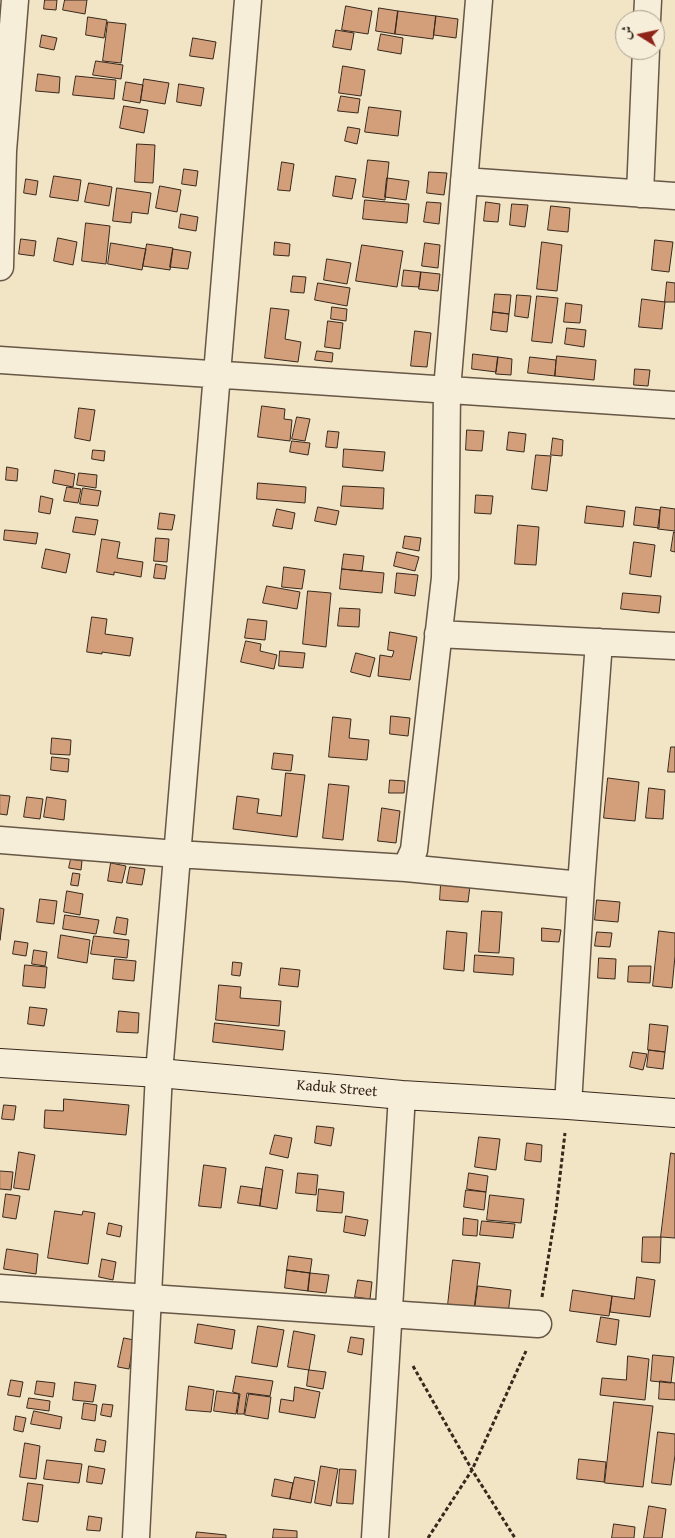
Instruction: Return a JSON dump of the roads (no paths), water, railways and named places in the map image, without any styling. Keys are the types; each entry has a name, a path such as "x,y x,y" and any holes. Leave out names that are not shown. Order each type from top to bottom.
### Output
{"street":[{"path":"0,267 2,151 15,0"},
{"path":"136,1538 160,1073 248,0"},
{"path":"406,868 414,850 445,578 446,390 479,0"},
{"path":"640,194 646,60"},
{"path":"464,182 675,196"},
{"path":"0,360 675,405"},
{"path":"438,634 675,646"},
{"path":"568,1105 581,885 599,642"},
{"path":"0,840 177,854 406,868 581,885"},
{"name":"Kaduk Street","path":"0,1063 160,1073 402,1095 675,1113"},
{"path":"375,1538 402,1095"},
{"path":"0,1288 148,1296 538,1324"}]}
